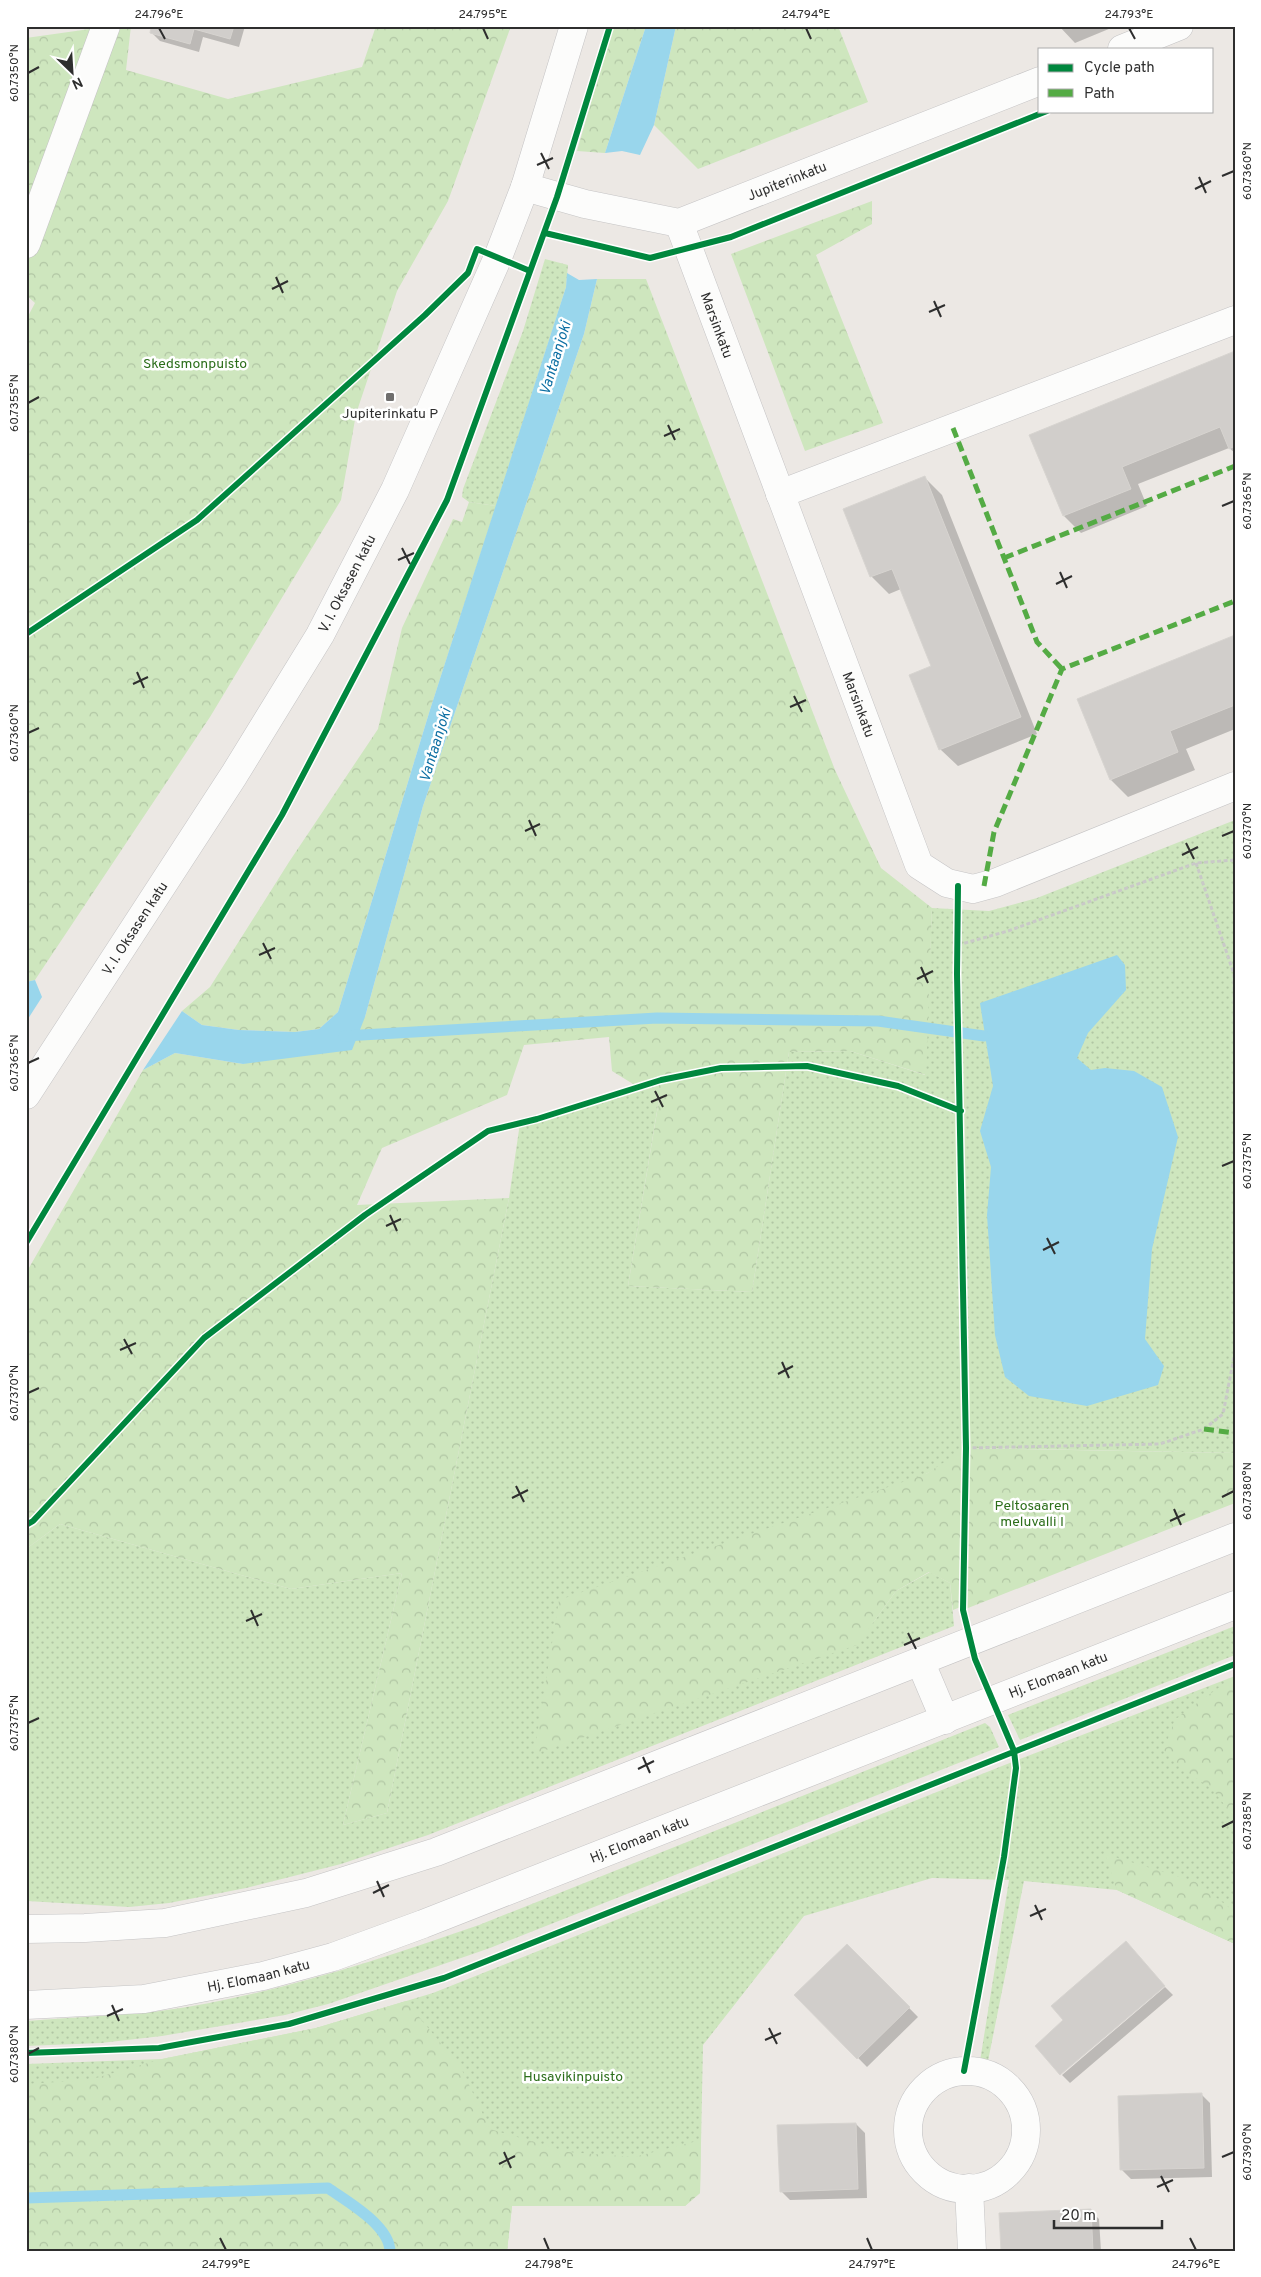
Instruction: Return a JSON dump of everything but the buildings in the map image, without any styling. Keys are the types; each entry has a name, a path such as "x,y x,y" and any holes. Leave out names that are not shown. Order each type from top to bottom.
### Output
{"street":[{"path":"26,244 106,26"},
{"name":"V. I. Oksasen katu","path":"26,1095 234,775 320,635 395,490 498,257 526,187 574,26"},
{"path":"1124,48 1179,26"},
{"name":"Jupiterinkatu","path":"679,223 1038,82"},
{"path":"526,187 585,204 679,223"},
{"name":"Marsinkatu","path":"679,223 918,865 947,884 973,889 995,882 1235,786"},
{"path":"780,494 1235,320"},
{"path":"26,1929 85,1928 165,1923 249,1907 360,1878 436,1852 1235,1536"},
{"name":"Hj. Elomaan katu","path":"26,2005 144,1999 262,1976 334,1956 423,1924 1235,1605"},
{"path":"920,1661 945,1720"},
{"path":"976,2071 997,2079 1014,2095 1020,2104 1025,2121 1025,2138 1022,2150 1010,2169 991,2183 969,2188 946,2185 927,2173 913,2154 908,2138 908,2120 916,2099 932,2082 952,2072 976,2071"},
{"path":"969,2188 972,2251"}],"path":[{"path":"958,945 1008,931 1196,863 1235,860"},
{"path":"1196,863 1234,974 1235,1116"},
{"path":"958,935 958,955"},
{"path":"966,1448 1160,1444 1204,1429 1223,1414 1235,1352"},
{"path":"966,1438 966,1457"}],"green space":[{"name":"Skedsmonpuisto","path":"111,26 131,26 126,70 228,99 362,67 376,26 511,26 448,201 397,291 356,414 341,500 210,717 35,980 26,982 26,320 35,303 26,295 26,38"},
{"path":"613,26 646,26 605,153 577,151"},
{"path":"676,26 838,26 868,102 698,169 654,125"},
{"path":"872,201 872,224 816,255 883,423 805,451 731,254"},
{"path":"545,259 568,265 566,287 496,506 469,502 462,497 463,489 523,331"},
{"path":"597,279 646,279 835,770 881,868 932,908 926,1075 850,1051 789,1052 752,1292 628,1286 659,1100 612,1071 609,1037 524,1045 507,1095 382,1148 357,1205 509,1198 387,1813 343,1825 402,1573 291,1589 60,1524 26,1549 26,1273 143,1070 175,1053 243,1064 365,1017 423,806 584,334"},
{"path":"469,502 496,506 429,713 338,1012 319,1029 295,1032 239,1030 202,1025 182,1011 210,987 289,862 378,729 402,628 453,519 462,522"},
{"path":"1235,820 1235,1453 972,1448 926,1474 872,1624 896,1591 930,1572 950,1583 954,1626 428,1835 341,1864 246,1888 169,1903 129,1907 27,1901 26,1549 60,1524 291,1589 402,1573 343,1825 387,1813 509,1198 520,1123 640,1087 659,1099 628,1286 752,1292 789,1052 850,1051 925,1075 932,908 989,911 1037,898"},
{"name":"Peltosaaren meluvalli I","path":"966,1448 1235,1453 1235,1503 963,1610 963,1606 953,1610 950,1583 929,1572 896,1591 857,1645 534,1754 559,1600 926,1474"},
{"path":"1235,1626 1235,1655 1020,1740 1008,1715"},
{"name":"Husavikinpuisto","path":"1235,1676 1235,1944 1117,1890 1024,1881 988,2061 980,2061 1009,1880 932,1878 804,1916 703,2045 700,2193 685,2206 512,2206 507,2251 26,2251 26,2064 162,2059 316,2028 433,1993 1002,1766"},
{"path":"1235,1676 1235,1818 1212,1789 1177,1765 1164,1750 1175,1719"},
{"path":"985,1723 990,1727 999,1747 490,1948 328,2004 285,2015 162,2036 101,2043 26,2046 27,2021 143,2013 241,1996 321,1976 479,1925"},
{"path":"1105,1854 1196,1882 1235,1912 1235,1944 1117,1890"},
{"path":"406,2001 461,2068 490,2129 568,2152 634,2157 701,2140 700,2193 685,2206 512,2206 507,2251 26,2251 26,2084 89,2080 162,2059 316,2028"}],"water":[{"path":"646,26 676,26 654,125 640,155 622,151 605,153"},
{"name":"Vantaanjoki","path":"567,273 579,280 597,279 584,334 423,806 365,1017 352,1050 243,1064 175,1053 143,1070 182,1011 202,1025 239,1030 295,1032 319,1029 338,1012 429,713 566,287"},
{"path":"1117,955 1125,965 1126,990 1088,1033 1077,1058 1091,1070 1105,1068 1134,1071 1162,1087 1178,1137 1152,1249 1145,1339 1164,1366 1158,1385 1087,1406 1029,1396 1005,1377 995,1335 987,1215 991,1167 980,1131 993,1086 980,1003"},
{"path":"35,980 42,997 26,1022 26,982"}],"waterway":[{"path":"344,1036 657,1018 878,1021 984,1036"},
{"path":"26,2198 328,2188 375,2223 388,2241 390,2251"}],"marked path":[{"path":"953,428 1037,642 1062,669"},
{"path":"1004,558 1235,466"},
{"path":"984,886 994,832 1062,669 1235,601"},
{"path":"1204,1429 1235,1433"}],"cycle path":[{"path":"26,1243 282,815 447,500 557,197 610,26"},
{"path":"545,233 650,258 731,237 1044,112"},
{"path":"26,634 197,520 425,315 468,273 477,249 530,271"},
{"path":"958,886 957,974 966,1448 963,1610 975,1659 1014,1751 1016,1768 1004,1857 964,2071"},
{"path":"26,1525 33,1521 204,1338 365,1215 488,1131 537,1119 661,1080 721,1068 807,1066 898,1086 961,1111"},
{"path":"26,2053 159,2048 289,2024 444,1978 1235,1664"}],"place":[{"name":"Jupiterinkatu P","path":"390,397"}]}
